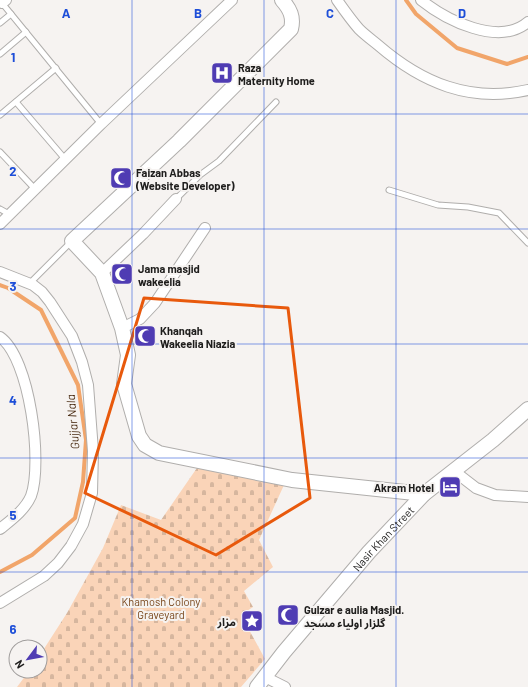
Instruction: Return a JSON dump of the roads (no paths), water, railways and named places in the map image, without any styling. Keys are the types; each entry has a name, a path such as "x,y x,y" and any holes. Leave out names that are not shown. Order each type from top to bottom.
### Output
{"street":[{"path":"0,224 101,124 232,0"},
{"path":"336,0 360,30 392,58 432,81 458,90 492,94 528,90"},
{"path":"421,0 433,10 451,20 472,28 490,31 509,31 522,27 528,22"},
{"path":"286,2 293,20 291,29 179,141 72,241 102,273 122,328 128,355 124,384 139,436 145,445 159,453 292,480 424,494"},
{"path":"102,273 143,234 176,199"},
{"path":"122,328 140,319 155,303 205,228"},
{"path":"0,272 33,285 42,292 72,336 82,362 88,385 93,451 92,493 83,524 71,546 58,563 44,576 0,603"},
{"path":"0,337 12,350 19,363 32,416 36,460 34,483 30,497 19,512 0,529"},
{"name":"Nasir Khan Street","path":"261,682 284,652 369,552 424,494 493,440 528,409"},
{"path":"454,471 476,488 495,495 528,497"},
{"path":"261,682 284,687"}],"lane":[{"path":"4,1 11,14 101,124"},
{"path":"0,23 11,14"},
{"path":"0,54 26,32"},
{"path":"0,115 56,68"},
{"path":"16,102 65,159"},
{"path":"176,199 200,175 219,161 276,102"},
{"path":"0,152 35,189"},
{"path":"389,190 438,205 468,207 500,213 528,243"},
{"path":"0,209 10,214"},
{"path":"29,284 72,241"}],"waterway":[{"name":"Gujjar Nala","path":"406,0 416,14 457,48 507,64 528,57"},
{"name":"Gujjar Nala","path":"0,285 8,288 41,310 78,385 86,440 83,482 75,518 32,555 0,572"}],"place":[{"name":"Raza Maternity Home","path":"222,73"},
{"name":"Faizan Abbas (Website Developer)","path":"121,178"},
{"name":"Jama masjid wakeelia","path":"122,274"},
{"name":"Khanqah Wakeelia Niazia","path":"145,336"},
{"name":"Akram Hotel","path":"450,487"},
{"name":"Gulzar e aulia Masjid. گلزار اولیاء مسجد","path":"288,615"},
{"name":"مزار","path":"252,621"}],"park label":[{"name":"Khamosh Colony Graveyard","path":"161,607"}]}
